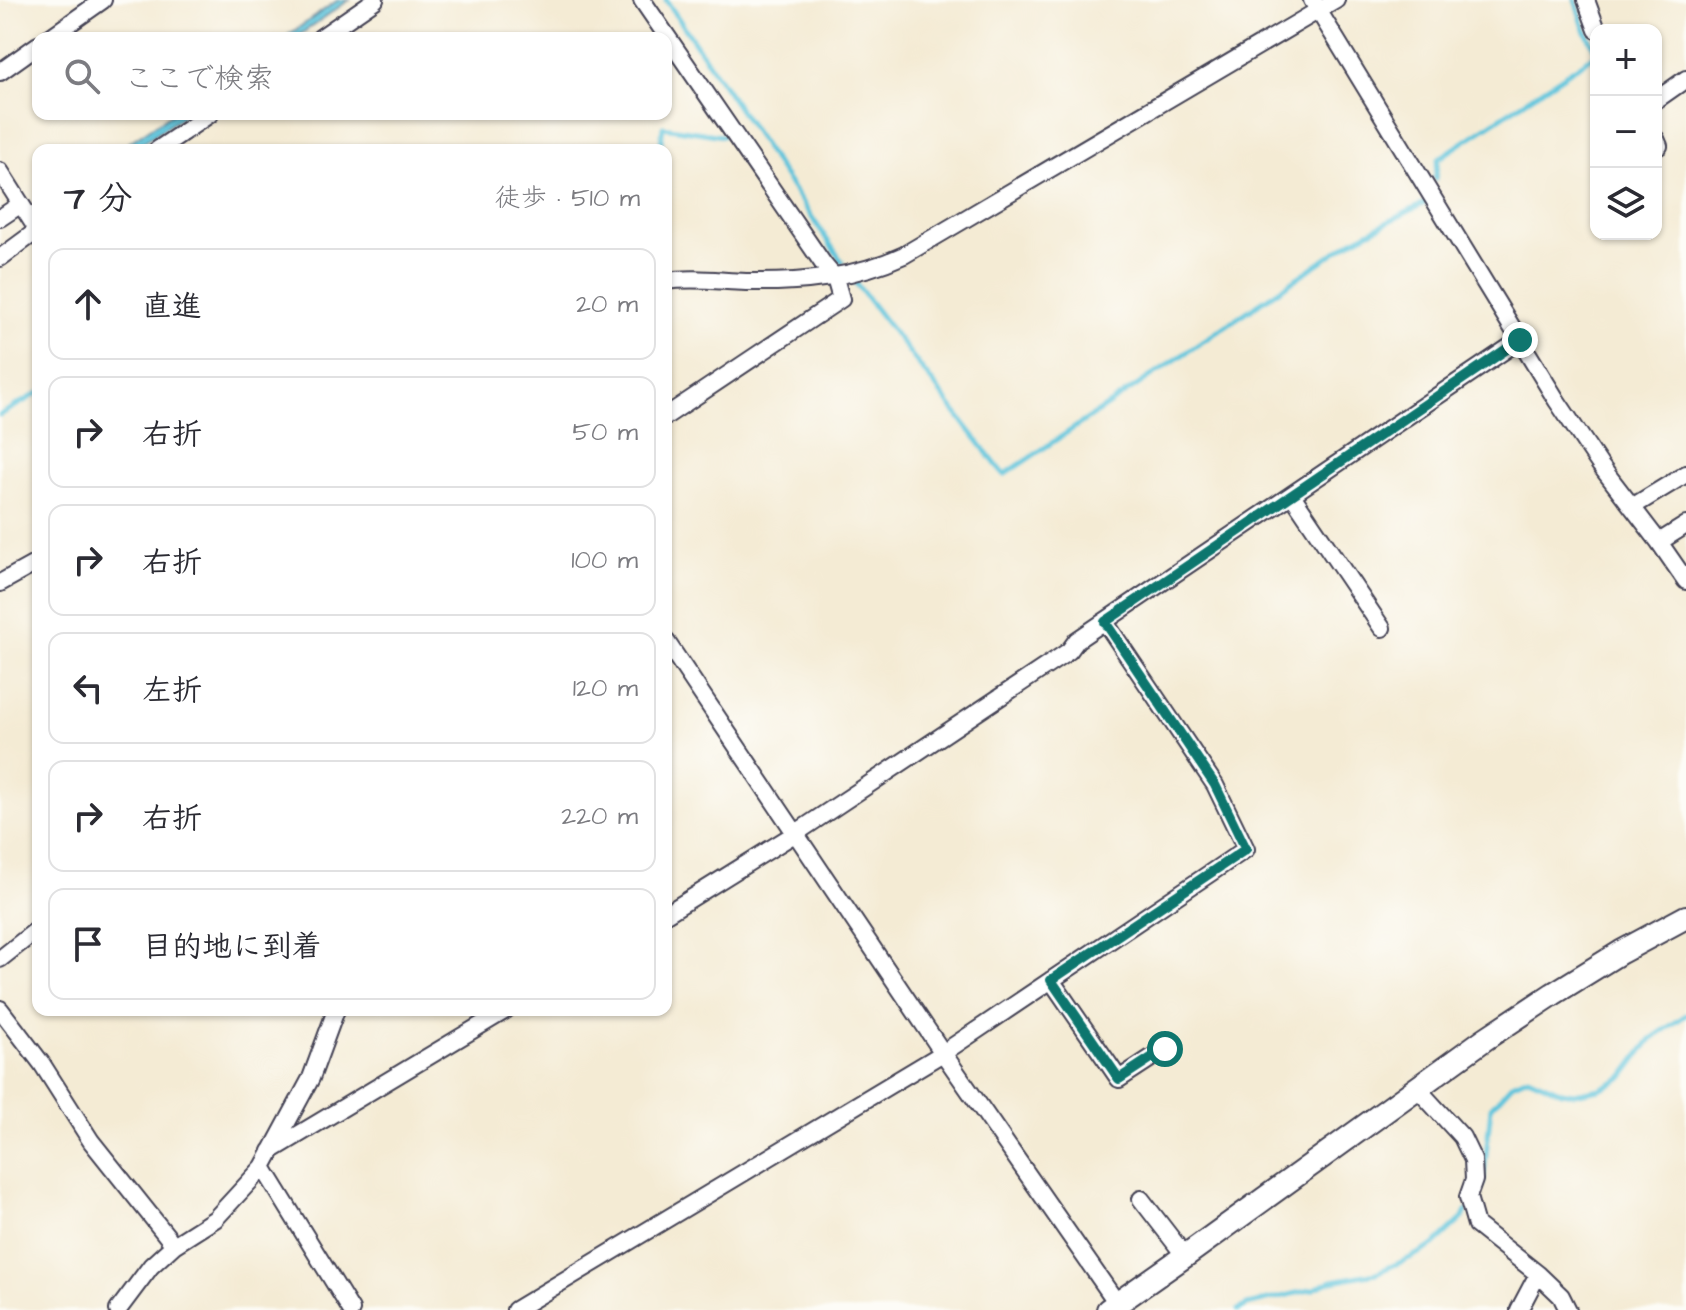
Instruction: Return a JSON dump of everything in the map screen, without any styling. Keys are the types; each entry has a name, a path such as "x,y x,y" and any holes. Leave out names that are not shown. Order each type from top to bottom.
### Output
{"street":[{"path":"58,32 103,0"},
{"path":"329,32 375,0"},
{"path":"672,280 748,282 835,278 883,265 1316,6 1336,0"},
{"path":"1586,0 1595,24"},
{"path":"645,1 666,32"},
{"path":"1316,6 1557,401 1591,453 1686,581"},
{"path":"672,41 835,278 841,299 672,412"},
{"path":"0,72 32,49"},
{"path":"1662,96 1686,79"},
{"path":"166,144 201,120"},
{"path":"0,171 32,221"},
{"path":"0,218 21,204"},
{"path":"0,258 32,234"},
{"path":"672,910 796,833 1069,651 1077,640 1520,340"},
{"path":"1632,507 1686,474"},
{"path":"1292,495 1382,628"},
{"path":"1659,542 1686,525"},
{"path":"0,583 32,565"},
{"path":"515,1310 943,1053 1246,849 1215,785 1105,622"},
{"path":"672,650 1112,1307 1485,1039 1621,952 1686,917"},
{"path":"0,959 32,934"},
{"path":"1051,980 1119,1079 1165,1049"},
{"path":"0,1009 42,1064 91,1141 174,1245"},
{"path":"118,1310 151,1266 174,1245 215,1219 267,1159 311,1078 334,1016"},
{"path":"476,1016 482,1024"},
{"path":"267,1159 496,1016"},
{"path":"1417,1088 1462,1137 1473,1160 1474,1180 1468,1197 1476,1225 1538,1274 1561,1296 1568,1310"},
{"path":"267,1159 351,1310"},
{"path":"1141,1199 1185,1256"},
{"path":"1519,1310 1538,1274"}],"water":[{"path":"338,0 349,0 304,32 293,32"},
{"path":"162,120 177,120 140,144 127,144"}],"waterway":[{"path":"666,0 842,262"},
{"path":"1575,0 1590,40"},
{"path":"1435,179 1438,159 1590,58"},
{"path":"661,144 663,127 723,136"},
{"path":"854,281 1004,475 1355,239 1425,203"},
{"path":"0,415 32,396"},
{"path":"1476,1196 1483,1184 1491,1107 1512,1084 1528,1077 1562,1092 1574,1094 1600,1089 1623,1077 1651,1039 1686,1015"},
{"path":"1238,1310 1332,1281 1376,1273 1434,1245 1463,1218 1466,1211"}],"route":[{"path":"1165,1049 1119,1079 1051,980 1246,849 1215,785 1105,622 1520,340"}]}
